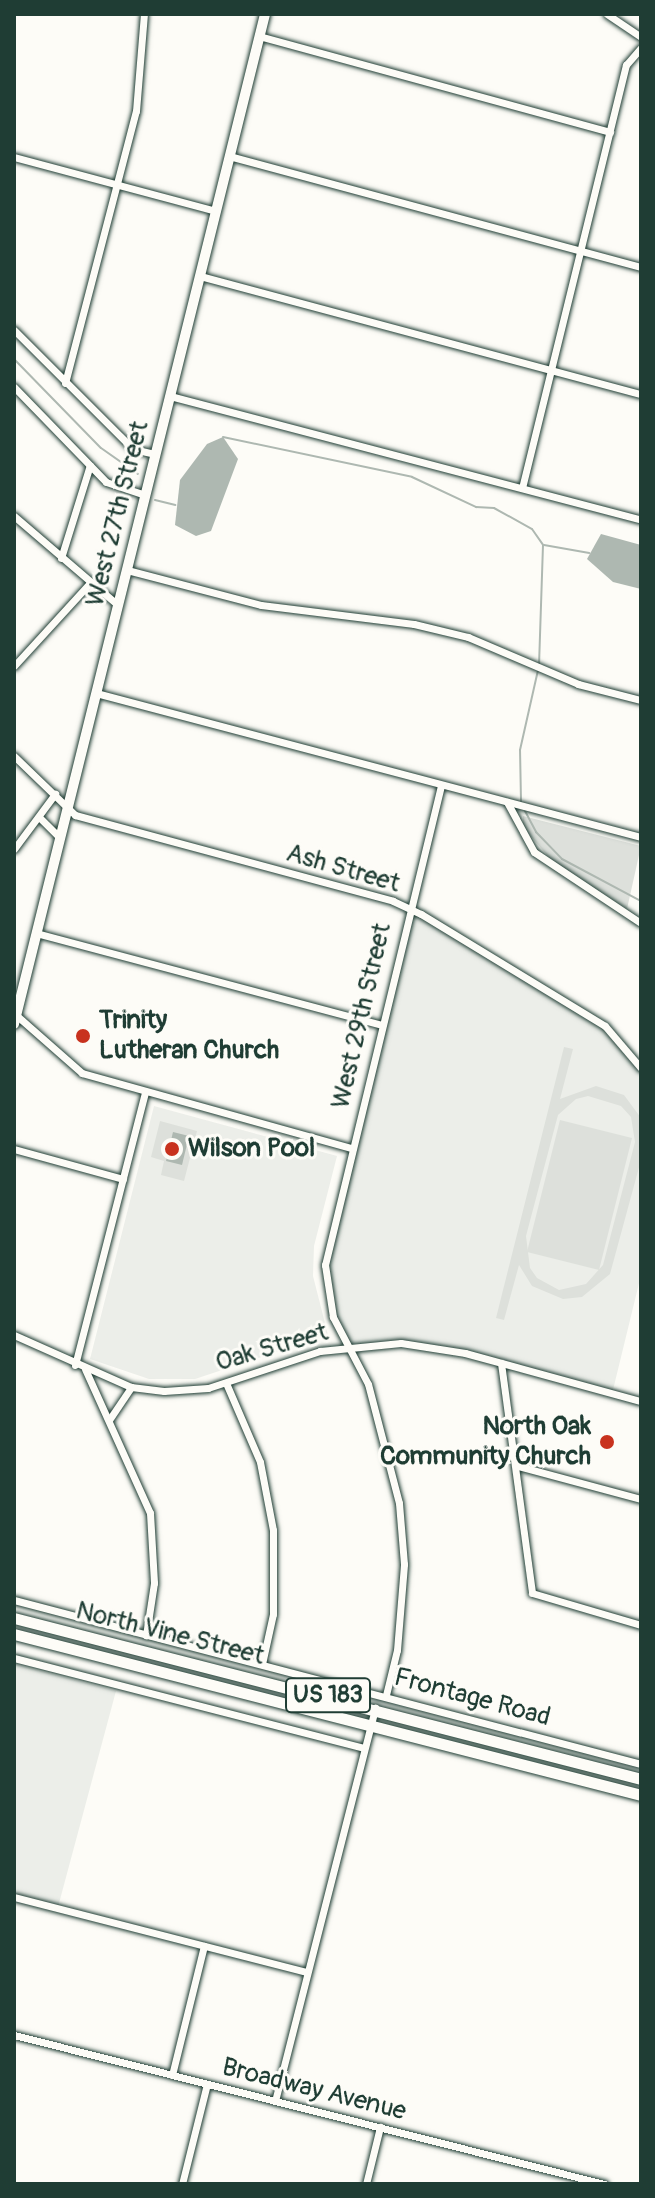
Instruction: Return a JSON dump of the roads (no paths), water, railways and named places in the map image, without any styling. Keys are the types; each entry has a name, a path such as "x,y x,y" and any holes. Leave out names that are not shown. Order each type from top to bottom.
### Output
{"main road":[{"name":"West 27th Street","path":"15,1018 265,14"},
{"name":"North Vine Street","path":"14,1618 375,1707 641,1779"},
{"name":"North Vine Street","path":"14,1634 641,1795"}],"street":[{"path":"65,383 136,111 144,14"},
{"path":"607,14 641,37"},
{"path":"259,36 610,132"},
{"path":"522,488 628,59 641,48"},
{"path":"229,156 641,267"},
{"path":"14,157 215,211"},
{"path":"200,276 641,394"},
{"path":"14,330 133,449 155,454"},
{"path":"14,387 106,482 145,495"},
{"path":"170,396 641,520"},
{"path":"61,558 90,465"},
{"path":"14,516 89,584 118,605"},
{"path":"127,570 261,605 414,624 468,637 544,669 641,700"},
{"path":"14,666 89,584"},
{"path":"96,693 641,837"},
{"name":"Ash Street","path":"14,756 75,815 408,909 605,1026 641,1068"},
{"name":"West 29th Street","path":"386,1695 401,1604 401,1520 376,1408 333,1317 325,1265 408,909 441,786"},
{"path":"14,849 41,819 55,794"},
{"path":"510,802 534,852 641,923"},
{"path":"41,819 60,838"},
{"path":"36,933 382,1025"},
{"path":"15,1018 82,1073 351,1148"},
{"path":"75,1365 145,1092"},
{"path":"14,1149 123,1179"},
{"name":"Oak Street","path":"14,1335 75,1365 131,1387 197,1390 226,1383 283,1361 349,1347 401,1343 501,1363 641,1401"},
{"path":"501,1363 518,1466 532,1593 641,1625"},
{"path":"85,1369 142,1485 150,1516 154,1583 146,1635"},
{"path":"226,1383 260,1462 273,1530 273,1614 262,1664"},
{"path":"109,1420 131,1387"},
{"path":"518,1466 641,1499"},
{"name":"Frontage Road","path":"14,1600 641,1764"},
{"path":"14,1658 364,1748"},
{"path":"275,2101 375,1707"},
{"path":"14,1897 307,1972"},
{"path":"172,2075 204,1946"},
{"name":"Broadway Avenue","path":"14,2035 604,2184"},
{"path":"182,2184 207,2084"},
{"path":"366,2184 380,2127"}],"waterway":[{"path":"14,359 101,448 138,474"},
{"path":"223,437 412,477 476,507 494,508 532,529 543,545 539,664"},
{"path":"155,500 175,505"},
{"path":"544,545 589,553"},
{"path":"521,801 520,750 538,670"},
{"path":"525,811 536,832 562,859 641,901"}],"place":[{"name":"Trinity Lutheran Church","path":"83,1036"},
{"name":"Wilson Pool","path":"172,1149"},
{"name":"North Oak Community Church","path":"607,1442"}]}
